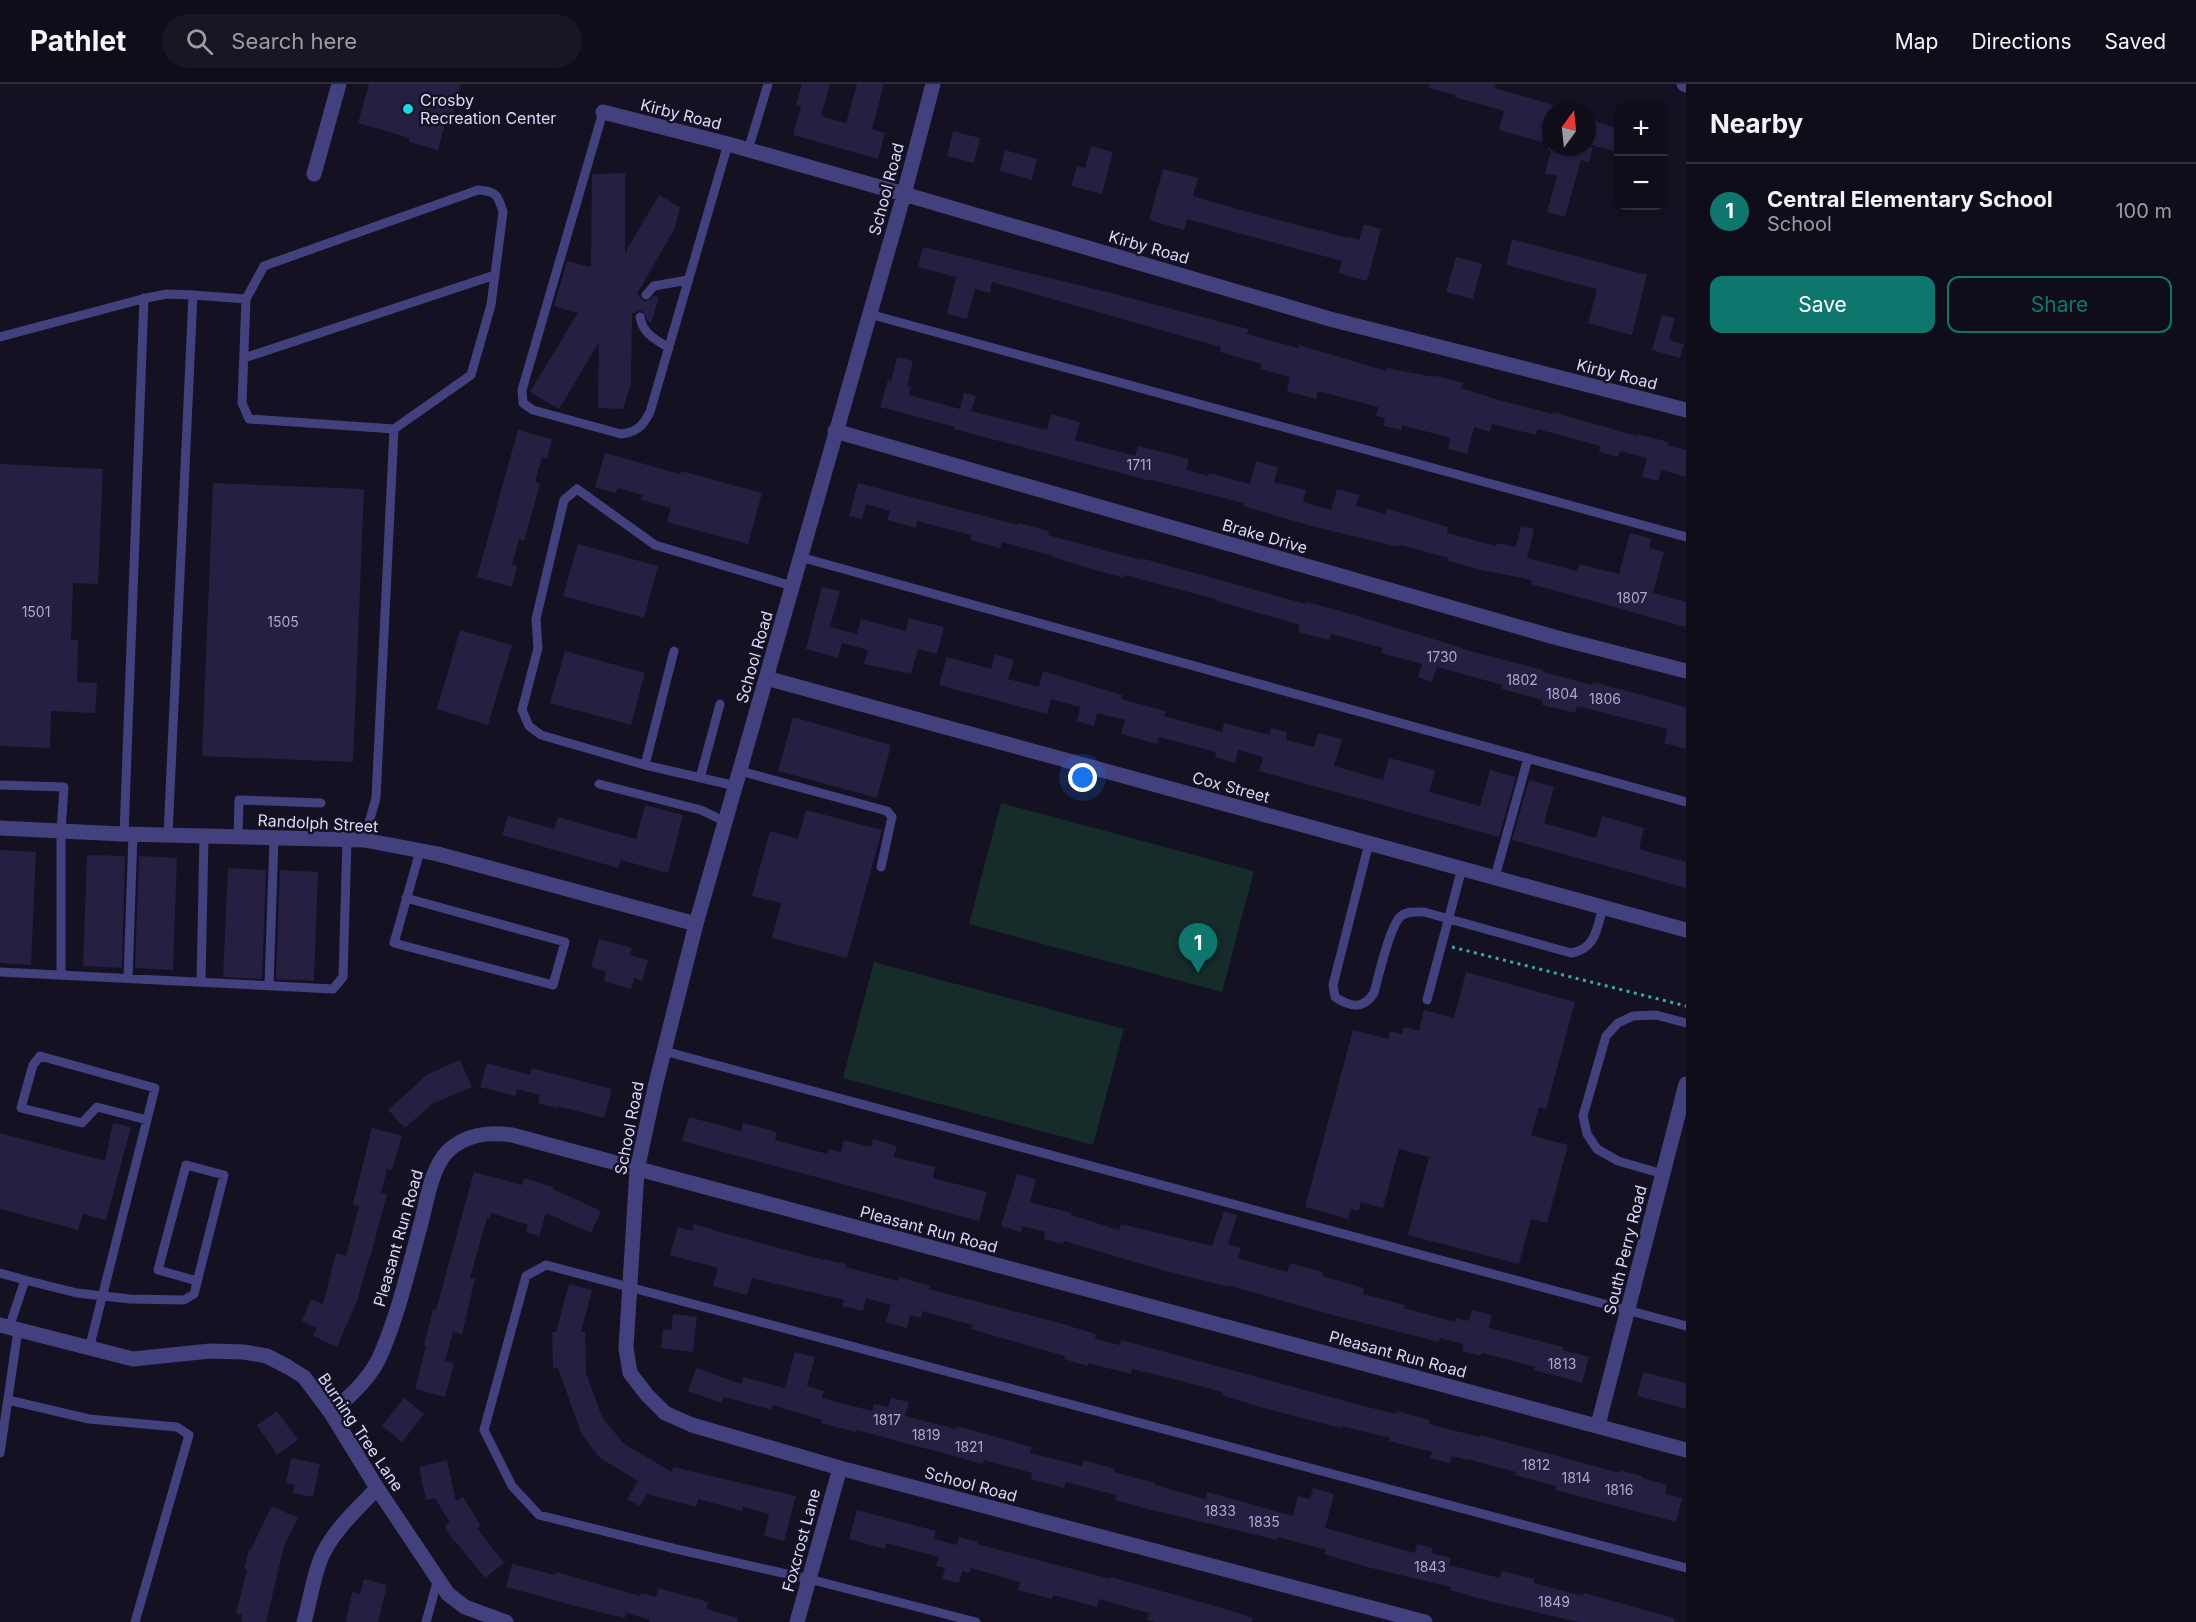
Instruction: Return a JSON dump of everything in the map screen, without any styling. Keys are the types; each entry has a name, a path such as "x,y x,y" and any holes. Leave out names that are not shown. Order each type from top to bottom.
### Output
{"street":[{"path":"314,174 339,84"},
{"name":"School Road","path":"933,84 904,194 696,924 664,1051 638,1170 626,1348 630,1373 664,1413 692,1425 840,1468 1425,1622"},
{"name":"Kirby Road","path":"603,112 728,144 904,194 1330,319 1686,410"},
{"name":"Brake Drive","path":"836,431 1554,637 1686,671"},
{"name":"Cox Street","path":"766,678 1686,930"},
{"name":"Randolph Street","path":"0,828 364,840 420,851 696,924"},
{"name":"South Perry Road","path":"1598,1425 1686,1084"},
{"name":"Pleasant Run Road","path":"331,1413 363,1383 380,1357 399,1302 435,1171 447,1152 471,1136 491,1132 512,1135 1686,1450"},
{"name":"Burning Tree Lane","path":"9,1328 133,1359 210,1351 244,1352 267,1356 304,1377 331,1413 377,1488 448,1594 465,1606 506,1622"},
{"name":"Foxcrost Lane","path":"797,1622 840,1468"},
{"path":"304,1622 321,1559 344,1523 377,1488"}],"lane":[{"path":"748,150 768,84"},
{"path":"603,112 522,390 523,403 533,410 621,434 634,432 643,425 650,412 728,144"},
{"path":"478,190 491,190 499,198 504,212 491,304 471,375 394,429 249,419 243,403 246,299 264,266 478,190"},
{"path":"244,358 495,275"},
{"path":"646,295 654,286 688,280"},
{"path":"0,337 144,298 167,294 246,299"},
{"path":"168,835 193,296"},
{"path":"128,978 128,834 144,298"},
{"path":"869,314 1686,537"},
{"path":"640,317 642,327 648,335 669,348"},
{"path":"364,840 376,798 394,429"},
{"path":"736,786 645,765 541,735 529,726 522,710 538,648 536,618 564,500 577,489 655,545 792,586"},
{"path":"800,557 1686,802"},
{"path":"645,765 674,651"},
{"path":"700,778 720,704"},
{"path":"1495,877 1528,758"},
{"path":"740,771 887,811 892,817 881,867"},
{"path":"599,784 701,810 726,822"},
{"path":"0,785 64,787 61,831 62,975"},
{"path":"238,837 239,800 321,803"},
{"path":"201,982 204,836"},
{"path":"268,986 274,838"},
{"path":"0,972 333,988 342,977 347,840"},
{"path":"1369,843 1333,985 1335,997 1344,1003 1357,1006 1368,1002 1374,993 1393,928 1400,917 1410,912 1424,912 1571,953 1582,951 1591,942 1596,934 1603,907"},
{"path":"406,898 565,942 554,985 394,943 406,898 420,851"},
{"path":"1427,1000 1462,868"},
{"path":"1663,1174 1617,1161 1597,1149 1587,1134 1583,1116 1606,1036 1618,1023 1633,1016 1656,1015 1686,1023"},
{"path":"664,1051 1686,1326"},
{"path":"89,1349 103,1296 147,1120 155,1088 40,1056 33,1065 21,1108 82,1123 97,1107 147,1120"},
{"path":"0,1273 77,1293 130,1299 184,1300 194,1294 224,1175 186,1165 158,1270 196,1281"},
{"path":"976,1622 809,1579 539,1515 512,1486 484,1430 526,1276 546,1265 1686,1568"},
{"path":"0,1453 8,1400 9,1328 25,1280"},
{"path":"8,1400 89,1419 177,1427 189,1435 135,1622"},
{"path":"426,1622 438,1579"}],"path":[{"path":"1442,944 1686,1006"}],"green space":[{"path":"1001,803 1254,871 1222,992 969,924"},
{"path":"874,962 1124,1029 1093,1145 843,1078"}],"building":[{"name":"Crosby Recreation Center","path":"369,84 461,84 451,122 446,121 438,150 409,142 410,138 358,123"},
{"path":"802,84 830,84 821,116 846,123 857,84 884,84 872,129 885,133 878,159 793,135 801,106 796,105"},
{"path":"1429,84 1496,84 1495,88 1543,102 1542,142 1499,130 1504,111 1428,88"},
{"path":"1596,122 1614,127 1614,151 1596,146"},
{"path":"953,131 980,138 974,163 947,156"},
{"path":"1091,146 1113,152 1102,194 1071,186 1077,166 1085,168"},
{"path":"1005,150 1037,159 1032,180 1000,171"},
{"path":"1550,156 1591,156 1589,163 1581,160 1565,217 1547,212 1557,176 1545,173"},
{"path":"1163,169 1198,178 1193,196 1240,210 1359,240 1364,224 1381,229 1367,281 1338,273 1342,261 1187,219 1184,230 1149,220"},
{"path":"625,173 625,253 659,195 680,207 675,228 637,294 645,302 654,296 659,297 651,323 642,311 634,314 632,312 631,384 623,409 598,408 599,342 559,409 530,392 578,313 554,306 567,261 591,267 592,174"},
{"path":"1512,239 1647,275 1632,335 1588,323 1597,289 1506,265"},
{"path":"923,247 1248,329 1247,334 1298,348 1299,345 1386,371 1387,368 1433,377 1433,375 1463,383 1461,388 1499,400 1668,442 1667,445 1686,450 1686,477 1661,470 1658,481 1642,477 1647,458 1620,451 1618,457 1599,452 1600,446 1537,429 1536,435 1492,424 1490,432 1474,427 1467,454 1448,449 1450,438 1402,425 1401,430 1383,426 1385,418 1376,416 1378,407 1318,391 1316,399 1287,391 1290,377 1260,369 1262,364 1220,352 1221,347 992,282 990,293 975,289 967,319 947,314 956,277 918,267"},
{"path":"1456,257 1482,264 1473,299 1446,292"},
{"path":"1662,315 1675,318 1669,340 1684,344 1680,358 1652,350"},
{"path":"897,357 913,361 907,386 911,387 909,395 960,409 964,393 976,396 971,411 1047,430 1051,414 1080,422 1075,440 1135,456 1138,446 1170,454 1189,459 1186,470 1208,476 1209,473 1250,484 1256,461 1278,467 1274,482 1306,490 1303,502 1331,510 1337,489 1359,495 1356,506 1385,514 1387,509 1408,515 1448,527 1447,533 1496,546 1497,543 1516,547 1521,526 1534,529 1527,558 1577,571 1579,564 1619,574 1630,533 1651,538 1649,548 1664,552 1653,593 1686,602 1686,627 1531,584 1532,580 1481,570 1448,561 1449,558 1400,545 1399,547 1315,527 1243,506 1244,503 1151,481 880,407 888,380 891,381"},
{"path":"518,430 552,439 547,459 542,457 535,482 540,484 524,541 519,539 512,564 517,566 512,587 477,577"},
{"path":"605,453 680,474 681,471 762,493 748,544 667,522 671,508 641,500 643,495 618,488 616,493 595,487"},
{"path":"0,464 103,469 98,584 73,583 71,640 78,640 77,682 97,683 95,713 51,711 50,748 0,746"},
{"path":"213,483 364,489 353,762 202,756"},
{"path":"858,483 1018,525 1019,523 1049,531 1048,535 1141,560 1141,558 1306,604 1306,602 1337,610 1462,649 1543,670 1543,672 1592,685 1593,682 1686,707 1686,749 1664,743 1668,729 1577,706 1575,713 1542,705 1543,700 1502,689 1502,685 1437,667 1432,682 1418,677 1422,664 1381,653 1383,648 1331,634 1329,640 1298,632 1300,625 1218,600 1125,575 1124,578 1002,542 1000,548 970,540 971,535 917,521 916,528 887,520 890,511 866,504 862,519 849,516"},
{"path":"578,544 658,566 644,618 563,596"},
{"path":"822,587 840,591 830,627 857,634 861,619 906,631 909,618 944,627 937,654 918,649 911,674 864,664 868,650 842,643 838,658 806,649"},
{"path":"460,630 512,645 488,725 437,709"},
{"path":"565,651 645,673 631,725 550,703"},
{"path":"995,654 1014,660 1008,679 1039,687 1043,671 1122,695 1121,699 1166,711 1164,716 1222,732 1224,723 1269,735 1271,728 1287,732 1286,740 1314,747 1318,733 1342,739 1334,766 1383,780 1389,758 1435,770 1429,792 1480,806 1490,770 1516,777 1499,837 1259,771 1263,757 1238,750 1235,763 1215,757 1216,752 1159,737 1157,744 1121,734 1125,720 1097,713 1094,726 1077,721 1080,707 1051,699 1047,714 939,685 947,657 991,669"},
{"path":"793,717 891,745 877,798 778,771"},
{"path":"1529,780 1554,787 1544,823 1596,838 1602,816 1644,828 1639,849 1686,862 1686,888 1512,840"},
{"path":"645,805 683,815 668,873 621,860 618,868 502,835 508,816 554,829 558,817 636,839"},
{"path":"806,810 882,830 847,958 772,938 781,903 752,896 770,831 798,839"},
{"path":"0,850 36,852 31,965 0,963"},
{"path":"87,855 125,856 122,968 83,966"},
{"path":"139,856 177,858 173,970 135,968"},
{"path":"228,868 266,870 262,979 223,977"},
{"path":"280,870 318,872 314,981 276,979"},
{"path":"599,939 632,948 630,955 648,960 642,981 634,978 631,989 604,981 606,971 591,967"},
{"path":"1466,972 1575,1002 1546,1109 1539,1107 1531,1135 1568,1145 1547,1223 1531,1219 1519,1264 1408,1235 1429,1157 1399,1149 1383,1208 1361,1202 1358,1211 1351,1209 1348,1219 1305,1207 1353,1030 1388,1039 1390,1031 1402,1034 1404,1027 1419,1031 1424,1010 1454,1018"},
{"path":"460,1060 472,1087 432,1104 405,1128 388,1110 428,1074"},
{"path":"487,1063 530,1075 532,1068 612,1089 604,1118 538,1103 540,1095 517,1089 515,1096 480,1087"},
{"path":"689,1117 741,1131 743,1123 777,1132 775,1140 828,1154 829,1149 841,1152 844,1140 871,1147 873,1139 897,1146 894,1157 935,1167 933,1178 987,1192 979,1221 682,1141"},
{"path":"113,1123 131,1127 106,1220 83,1214 78,1230 0,1209 0,1133 105,1161"},
{"path":"372,1128 402,1136 392,1170 387,1169 381,1193 387,1194 357,1301 337,1347 313,1336 317,1328 302,1321 311,1299 323,1304 336,1253 346,1256 359,1206 353,1204"},
{"path":"474,1172 522,1185 524,1178 553,1187 601,1211 591,1233 546,1213 539,1236 526,1232 528,1225 491,1213 489,1219 487,1218 470,1278 475,1279 462,1334 453,1332 445,1361 454,1363 445,1397 415,1389 433,1309 436,1310"},
{"path":"1017,1174 1036,1179 1030,1202 1071,1213 1071,1215 1119,1230 1121,1224 1212,1246 1224,1211 1237,1215 1228,1244 1241,1248 1238,1258 1287,1272 1290,1263 1323,1272 1322,1276 1364,1288 1363,1294 1455,1322 1456,1318 1469,1321 1472,1310 1492,1315 1489,1328 1563,1347 1563,1350 1589,1357 1582,1383 1534,1370 1535,1367 1482,1353 1481,1356 1462,1351 1463,1344 1440,1338 1439,1342 1231,1286 1165,1271 1064,1241 1063,1244 1044,1239 1045,1232 1022,1226 1021,1232 1001,1226"},
{"path":"694,1224 846,1264 846,1267 898,1281 899,1277 930,1286 929,1289 1056,1322 1096,1334 1095,1339 1120,1345 1121,1340 1356,1404 1396,1414 1397,1411 1430,1420 1429,1424 1480,1437 1480,1435 1620,1473 1620,1470 1642,1476 1642,1478 1667,1485 1665,1494 1682,1498 1676,1522 1555,1490 1556,1486 1467,1459 1451,1456 1450,1463 1430,1458 1432,1452 1389,1441 1390,1438 1263,1408 1222,1395 1222,1392 1174,1379 1132,1369 1131,1374 1088,1363 1088,1366 1064,1359 1065,1356 971,1329 972,1325 923,1311 921,1318 910,1315 907,1328 886,1322 891,1305 866,1298 863,1311 842,1306 844,1300 752,1278 747,1295 713,1286 718,1268 670,1255 678,1227 692,1231"},
{"path":"569,1284 592,1290 581,1332 585,1332 586,1373 602,1417 624,1444 672,1472 673,1467 796,1496 784,1541 764,1536 769,1514 743,1507 742,1511 698,1499 696,1507 647,1494 640,1506 627,1499 638,1481 600,1458 582,1435 558,1368 553,1368 552,1332 556,1332"},
{"path":"673,1314 697,1317 693,1352 661,1348 663,1329 671,1330"},
{"path":"795,1352 815,1357 807,1386 824,1391 822,1398 872,1411 874,1404 888,1407 891,1398 909,1402 905,1416 956,1429 957,1426 1032,1447 1030,1453 1082,1466 1083,1460 1115,1469 1114,1472 1155,1483 1155,1485 1206,1499 1207,1492 1293,1516 1298,1496 1310,1499 1313,1488 1334,1494 1325,1528 1415,1553 1417,1544 1432,1548 1431,1553 1451,1558 1449,1565 1500,1578 1502,1571 1534,1579 1534,1583 1583,1596 1584,1593 1674,1618 1674,1622 1569,1620 1485,1600 1450,1590 1451,1587 1367,1567 1324,1554 1326,1550 1278,1537 1277,1540 1148,1509 1115,1500 1116,1495 1066,1482 1064,1488 1031,1479 1032,1473 984,1460 983,1464 857,1430 856,1432 821,1423 822,1420 773,1405 772,1410 724,1397 721,1403 688,1391 696,1368 741,1384 743,1377 785,1388"},
{"path":"1643,1372 1686,1383 1686,1409 1637,1396"},
{"path":"404,1398 424,1414 402,1442 382,1426"},
{"path":"277,1411 298,1440 277,1455 257,1425"},
{"path":"291,1458 320,1464 313,1497 293,1493 295,1485 286,1483"},
{"path":"447,1460 456,1501 463,1497 481,1526 477,1528 504,1563 485,1578 454,1542 445,1526 450,1523 435,1498 426,1500 419,1467"},
{"path":"272,1506 298,1518 284,1546 266,1622 241,1622 242,1615 236,1613 247,1570 244,1569 249,1549"},
{"path":"857,1510 936,1531 934,1539 957,1545 959,1537 978,1542 977,1544 1111,1579 1111,1577 1229,1610 1253,1618 1252,1622 1155,1622 1147,1620 1149,1613 1099,1599 1097,1607 1053,1595 1052,1599 1018,1590 1020,1582 971,1568 969,1573 962,1571 959,1583 942,1579 945,1568 936,1566 939,1557 886,1543 885,1549 849,1539"},
{"path":"512,1564 555,1575 556,1572 640,1596 641,1593 656,1597 658,1588 708,1602 706,1609 738,1618 737,1622 650,1622 650,1620 626,1613 625,1618 583,1608 506,1587"},
{"path":"364,1579 387,1585 378,1622 346,1622 352,1592 360,1594"}],"place":[{"name":"Crosby Recreation Center","path":"408,109"},
{"name":"Central Elementary School","path":"1198,973"}]}
